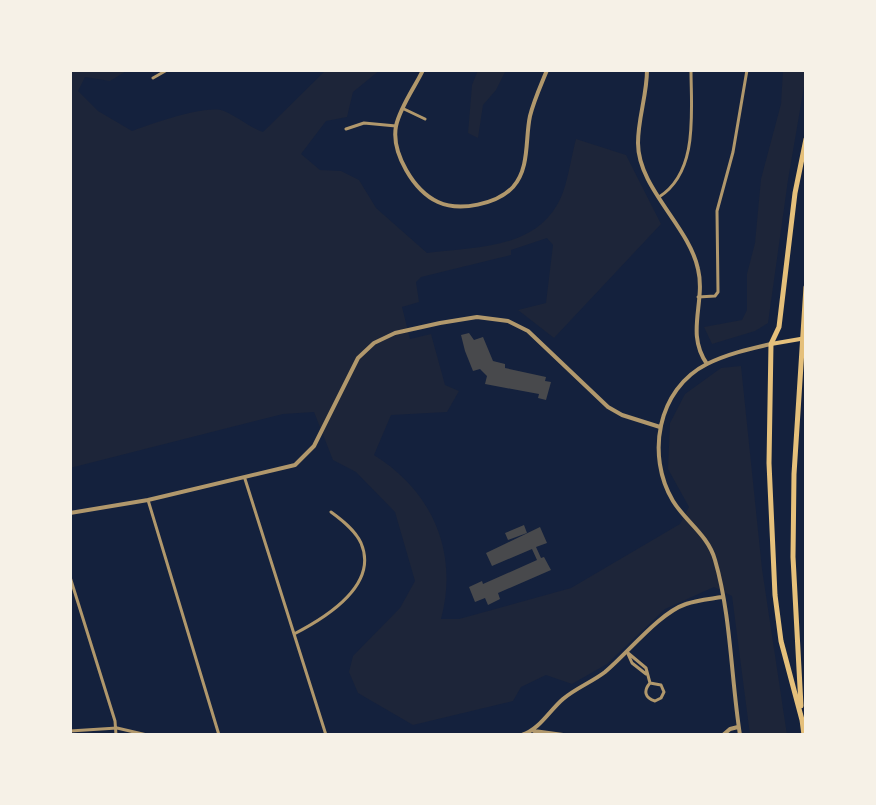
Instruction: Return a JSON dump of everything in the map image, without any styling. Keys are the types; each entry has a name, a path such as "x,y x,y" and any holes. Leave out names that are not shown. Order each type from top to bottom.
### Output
{"highway":[{"path":"802,720 781,641 775,595 769,463 771,344 779,327 795,193 806,139"},
{"path":"804,735 793,557 794,474 806,287"}],"main road":[{"path":"771,344 806,338"}],"street":[{"path":"153,78 167,70"},
{"path":"423,70 396,126 399,153 403,165 424,193 437,202 452,206 492,200 513,187 522,175 531,114 547,70"},
{"path":"647,70 638,143 642,163 699,271 696,344 707,364"},
{"path":"659,197 672,189 689,147 691,70"},
{"path":"698,297 715,296 718,292 717,211 733,152 747,70"},
{"path":"404,109 425,119"},
{"path":"346,129 364,123 396,126"},
{"path":"70,513 148,500 295,465 314,446 358,358 374,343 395,333 477,317 508,321 528,331 608,407 622,415 660,427"},
{"path":"740,735 714,557 708,543 675,503 660,472 657,450 660,427 677,390 689,375 740,351 771,344"},
{"path":"245,479 326,735"},
{"path":"148,500 219,735"},
{"path":"293,634 343,602 359,581 365,565 361,542 331,512"},
{"path":"70,577 117,728 116,735"},
{"path":"534,731 569,694 594,680 628,653 659,621 684,605 722,597"},
{"path":"628,653 646,668 650,683"},
{"path":"650,683 661,685 664,692 655,701 646,694 650,683"},
{"path":"544,717 552,733"},
{"path":"723,735 738,727"},
{"path":"70,731 117,728 147,735"},
{"path":"522,735 534,731 563,735"}],"shaded area":[{"path":"70,70 128,70 110,81 85,77 78,91 98,111 132,131 179,116 216,110 229,113 263,132 326,70 380,70 353,92 347,117 326,121 301,154 320,170 341,171 359,180 376,208 427,253 499,244 532,231 546,220 560,199 576,139 626,155 661,224 554,338 518,310 546,303 553,245 547,238 511,250 511,255 421,277 416,282 419,302 402,307 410,339 431,334 445,385 459,391 447,412 391,415 374,455 411,486 436,525 446,570 446,594 441,619 459,619 571,588 680,524 689,507 668,469 670,423 685,394 721,368 741,366 762,569 787,735 750,735 732,596 714,587 665,609 607,664 572,684 546,675 521,687 513,701 413,725 358,693 349,672 353,656 400,608 415,581 395,512 356,472 333,460 314,412 283,414 70,468"},
{"path":"478,70 506,70 496,90 483,105 478,138 468,133 472,85"},
{"path":"783,70 806,70 806,75 768,323 755,331 712,344 704,327 742,320 747,310 747,274 755,243 761,179 781,104"}],"building":[{"path":"469,333 474,340 483,337 493,361 505,364 505,368 546,377 545,381 551,382 546,400 538,398 539,394 485,384 487,376 480,369 473,371 465,351 461,335"},
{"path":"524,525 527,533 508,540 505,533"},
{"path":"540,527 547,543 536,547 551,570 498,593 500,599 488,605 485,598 475,602 469,587 537,560 532,549 492,566 486,553"}]}
